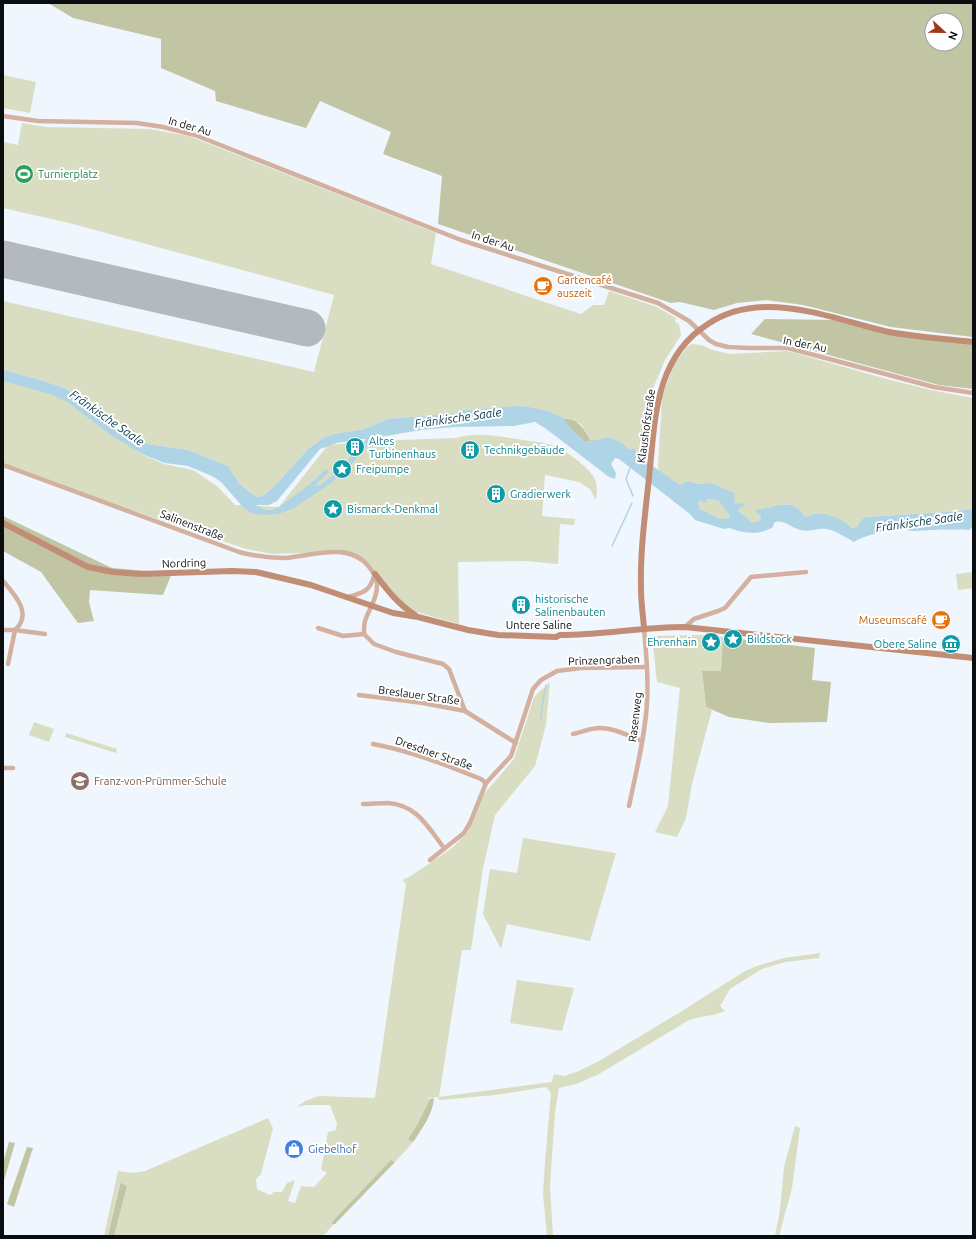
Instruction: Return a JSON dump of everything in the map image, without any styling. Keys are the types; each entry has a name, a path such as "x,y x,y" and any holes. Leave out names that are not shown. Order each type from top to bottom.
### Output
{"main road":[{"name":"Klaushofstraße","path":"644,628 641,590 642,546 656,411 661,389 673,358 685,342 698,330 717,318 735,311 759,307 777,307 802,311 890,332 973,342"},
{"name":"Nordring","path":"3,523 88,567 113,572 140,574 232,571 256,572 299,581 372,605"},
{"path":"375,574 392,597 403,607 418,617"},
{"name":"Untere Saline","path":"372,605 393,612 468,630 498,635 556,637 560,635 605,634 644,628 685,627"},
{"path":"685,627 973,658"}],"street":[{"name":"In der Au","path":"3,116 38,122 136,123 163,127 195,135 461,240 658,303 688,321 709,340 722,346 788,348 934,387 973,393"},
{"name":"Salinenstraße","path":"3,465 239,552 254,556 275,558 337,552 355,556 363,560 375,574"},
{"path":"685,627 694,619 725,608 751,577 806,572"},
{"path":"348,597 368,590 375,574"},
{"path":"375,574 377,589 365,622 364,634 374,644 396,652 442,664 449,669 465,711"},
{"path":"3,581 17,599 22,610 23,619 20,626 14,630 8,664"},
{"path":"318,628 343,636 364,634"},
{"name":"Rasenweg","path":"629,806 642,741 647,704 647,667 644,628"},
{"path":"3,630 45,634"},
{"name":"Prinzengraben","path":"430,860 464,833 470,823 486,783 511,756 533,690 541,680 557,671 581,668 647,667"},
{"name":"Breslauer Straße","path":"359,695 423,702 465,711 516,743"},
{"path":"572,734 592,728 601,728 610,729 642,741"},
{"name":"Dresdner Straße","path":"373,744 397,749 434,760 482,779 486,783"},
{"path":"3,768 13,768"},
{"path":"363,804 388,803 412,810 422,818 444,848"}],"green space":[{"path":"48,3 973,3 973,337 891,327 803,305 766,300 737,303 714,310 680,302 671,303 438,224 442,176 383,154 391,132 320,101 306,128 216,101 215,91 161,68 161,39 73,18"},
{"path":"3,75 36,82 30,113 3,108"},
{"path":"22,123 46,127 149,129 189,136 436,233 431,264 581,314 593,305 604,305 609,291 657,307 676,318 675,322 679,324 681,335 665,360 652,391 644,460 639,458 634,449 629,450 624,444 610,437 591,441 581,424 570,419 565,419 548,411 516,406 463,410 458,413 388,419 364,429 334,434 323,438 308,449 267,493 263,496 257,497 239,483 228,466 188,450 148,444 135,438 65,388 3,370 3,301 314,372 334,295 69,223 3,208 3,142 18,145"},
{"path":"765,319 837,320 973,344 973,389 939,385 751,334"},
{"path":"692,344 701,345 713,350 730,354 787,351 906,384 973,398 973,509 866,517 862,519 857,527 852,528 848,524 806,517 795,507 787,504 756,509 756,513 761,516 760,520 752,523 736,509 742,507 735,504 733,493 712,483 698,484 688,481 680,485 659,471 658,466 662,397 674,364 687,347"},
{"path":"3,379 56,392 143,455 164,464 193,470 217,486 235,505 279,507 328,445 372,441 456,438 473,435 498,436 543,443 564,451 581,463 595,479 597,491 596,500 590,489 579,482 545,475 542,516 575,519 574,525 560,524 558,564 525,561 458,562 459,624 406,609 363,560 332,552 273,554 246,549 3,466"},
{"path":"565,419 570,419 578,423 584,429 591,441 585,442 565,422"},
{"path":"707,499 719,501 730,515 728,518 720,519 700,509 698,503"},
{"path":"3,516 112,568 172,573 163,595 90,590 89,602 94,621 78,623 41,572 3,551"},
{"path":"973,572 973,588 958,590 956,574"},
{"path":"703,635 723,637 721,671 702,671 706,707 712,710 692,784 686,818 677,837 655,832 668,806 680,688 657,682 652,636"},
{"path":"723,637 815,648 812,680 831,682 827,722 769,723 729,717 706,707 702,671 721,671"},
{"path":"550,682 546,725 535,766 495,815 483,868 471,950 462,950 439,1097 552,1082 554,1074 564,1076 579,1071 599,1061 745,971 784,958 820,953 819,958 785,962 762,969 657,1034 730,989 720,1006 725,1011 689,1020 599,1074 576,1084 559,1088 555,1112 550,1186 553,1236 547,1236 543,1194 551,1093 546,1087 495,1095 439,1100 438,1097 427,1098 430,1099 408,1139 410,1141 414,1141 395,1162 394,1160 323,1236 114,1236 127,1186 119,1184 108,1236 104,1236 118,1171 133,1173 145,1171 268,1118 273,1128 261,1174 256,1179 257,1189 270,1195 274,1192 282,1192 287,1183 295,1180 288,1201 295,1203 301,1186 314,1187 326,1174 326,1172 321,1170 328,1132 336,1130 337,1123 330,1105 306,1105 297,1107 305,1101 319,1096 375,1098 406,884 402,880 411,876 452,848 468,832 484,794 514,759 534,697"},
{"path":"34,722 54,729 49,742 29,735"},
{"path":"66,733 117,749 116,753 65,737"},
{"path":"523,838 616,853 590,941 507,924 501,949 483,914 490,869 517,873"},
{"path":"517,980 574,988 562,1031 510,1023"},
{"path":"434,1098 432,1110 427,1121 414,1141 410,1141 408,1139 430,1099"},
{"path":"795,1126 800,1128 792,1188 779,1236 775,1236 780,1210 784,1167"},
{"path":"9,1142 15,1143 3,1184 3,1163"},
{"path":"27,1147 33,1148 14,1207 7,1204"},
{"path":"391,1160 395,1162 335,1224 332,1224 333,1221"},
{"path":"120,1183 127,1186 114,1236 108,1236"}],"water":[{"name":"Fränkische Saale","path":"3,370 65,388 135,438 148,444 188,450 228,466 239,483 257,497 263,496 267,493 308,449 323,438 334,434 364,429 388,419 458,413 463,410 516,406 548,411 565,419 565,422 585,442 610,437 624,444 629,450 634,448 639,458 680,485 688,481 698,484 712,483 734,493 735,504 739,503 745,505 737,510 752,523 760,520 761,516 756,513 756,509 785,504 796,507 806,517 818,514 830,515 852,528 857,527 862,519 866,517 973,509 973,527 969,530 913,531 897,528 869,535 854,542 831,530 823,529 804,531 780,522 774,523 773,527 768,530 757,533 729,528 724,529 695,520 690,514 619,459 615,458 611,464 616,473 615,479 609,477 535,422 514,426 455,427 421,430 380,437 372,441 364,439 337,443 320,449 277,501 269,505 256,505 265,510 273,510 279,507 309,485 326,469 329,472 314,486 322,484 333,475 336,478 331,483 294,508 278,514 256,514 249,512 242,506 222,483 214,477 188,466 165,463 144,455 112,436 66,401 50,394 3,381","holes":["707,499 712,499 721,503 730,515 728,518 720,519 700,509 698,503 701,501 705,503"]}],"waterway":[{"path":"349,463 369,440"},
{"path":"630,468 626,479 633,496"},
{"path":"612,546 632,503"},
{"path":"541,720 546,685"}],"runway":[{"path":"3,259 307,328"}],"place":[{"name":"Turnierplatz","path":"24,174"},
{"name":"Gartencafé auszeit","path":"543,286"},
{"name":"Altes Turbinenhaus","path":"355,447"},
{"name":"Technikgebäude","path":"470,450"},
{"name":"Freipumpe","path":"342,469"},
{"name":"Gradierwerk","path":"496,494"},
{"name":"Bismarck-Denkmal","path":"333,509"},
{"name":"historische Salinenbauten","path":"521,605"},
{"name":"Museumscafé","path":"941,620"},
{"name":"Bildstock","path":"733,639"},
{"name":"Ehrenhain","path":"711,642"},
{"name":"Obere Saline","path":"951,644"},
{"name":"Franz-von-Prümmer-Schule","path":"80,781"},
{"name":"Giebelhof","path":"294,1149"}]}
